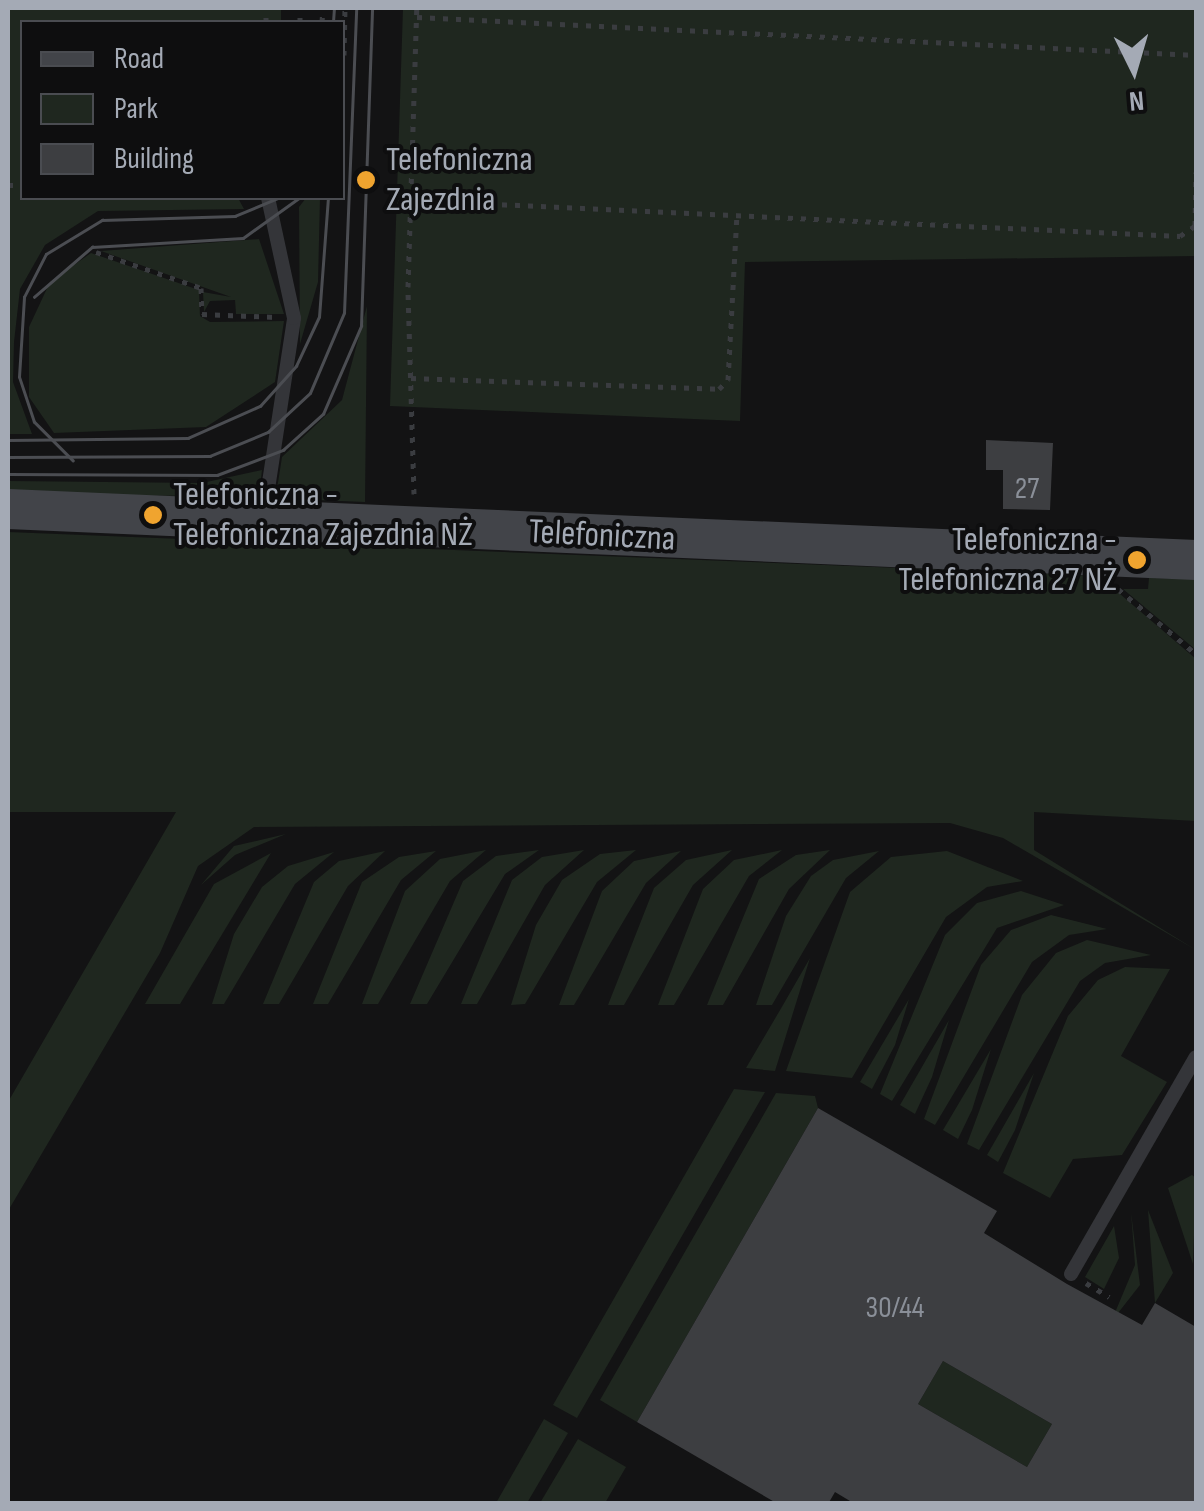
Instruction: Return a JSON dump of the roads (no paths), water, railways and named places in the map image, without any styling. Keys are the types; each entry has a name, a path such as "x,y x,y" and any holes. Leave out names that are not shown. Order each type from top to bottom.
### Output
{"street":[{"name":"Telefoniczna","path":"8,509 1196,560"}],"lane":[{"path":"264,520 294,318 268,200"},
{"path":"1071,1274 1196,1057"}],"tram line":[{"path":"333,20 334,8"},
{"path":"8,457 210,456 268,432 310,393 344,313 356,8"},
{"path":"8,474 217,475 283,450 323,414 361,326 372,8"},
{"path":"73,461 34,422 19,377 24,297 46,254 102,220 235,216 273,200"},
{"path":"34,297 92,247 243,238 296,200"},
{"path":"8,440 188,438 260,406 296,366 319,317 328,200"}],"place":[{"name":"Telefoniczna Zajezdnia","path":"366,180"},
{"name":"Telefoniczna - Telefoniczna Zajezdnia NŻ","path":"153,515"},
{"name":"Telefoniczna - Telefoniczna 27 NŻ","path":"1137,560"}]}
